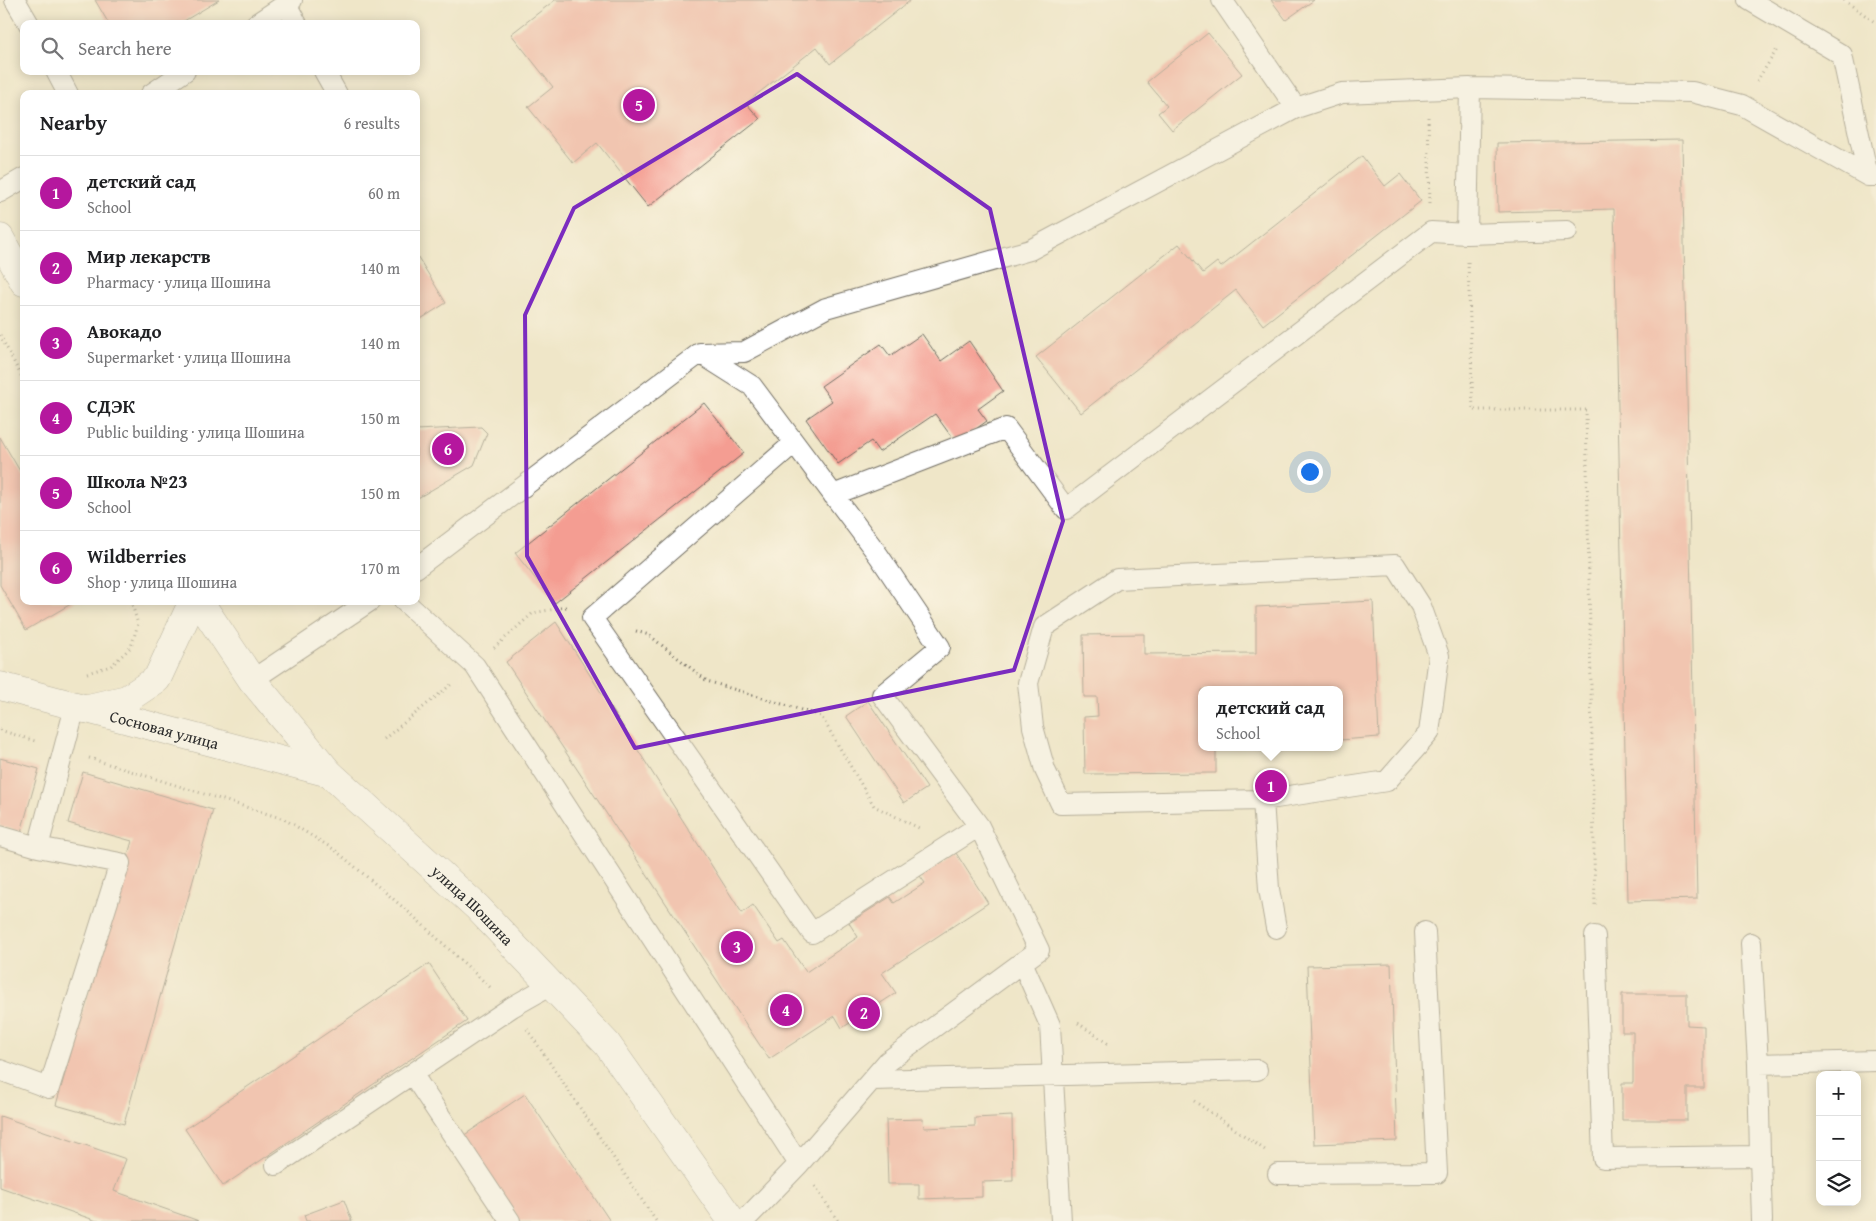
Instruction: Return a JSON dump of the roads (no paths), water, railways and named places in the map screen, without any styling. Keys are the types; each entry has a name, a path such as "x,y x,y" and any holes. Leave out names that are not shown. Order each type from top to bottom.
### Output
{"street":[{"path":"0,238 20,275"},
{"path":"80,708 127,700 157,679 191,605"},
{"name":"улица Шошина","path":"202,605 252,680 328,772 476,907 607,1044 732,1221"},
{"name":"Сосновая улица","path":"0,686 328,772"}],"lane":[{"path":"15,0 27,20"},
{"path":"1222,0 1296,108"},
{"path":"1749,0 1842,55 1872,176"},
{"path":"262,20 289,2 296,20"},
{"path":"58,75 66,90"},
{"path":"157,90 179,75"},
{"path":"326,75 335,90"},
{"path":"1467,234 1470,88"},
{"path":"420,565 700,353 744,352 826,308 1030,250 1296,108 1342,93 1470,88 1692,92 1742,105 1872,176"},
{"path":"0,192 20,180"},
{"path":"833,495 1006,428 1066,509 1431,232 1467,234 1567,231"},
{"path":"700,353 752,386 879,556 940,647 882,695 979,826 1039,950 888,1061 799,1164 744,1221"},
{"path":"794,443 592,618 812,934 979,826"},
{"path":"1395,565 1421,606 1439,656 1429,733 1387,781 1263,800 1061,804 1045,770 1034,727 1028,683 1044,627 1117,579 1395,565"},
{"path":"252,680 364,605"},
{"path":"408,605 475,666 799,1164"},
{"path":"38,847 64,750 80,708"},
{"path":"1263,800 1269,889 1276,928"},
{"path":"0,836 38,847 120,863 49,1088 0,1070"},
{"path":"1278,1174 1437,1173 1425,932"},
{"path":"1595,936 1603,1158 1760,1156"},
{"path":"1751,943 1758,1064 1762,1221"},
{"path":"1022,962 1050,1025 1061,1221"},
{"path":"276,1165 512,1007 551,985"},
{"path":"1758,1064 1876,1061"},
{"path":"873,1080 1257,1070"},
{"path":"413,1075 510,1221"}],"place":[{"name":"Школа №23","path":"639,105"},
{"name":"Wildberries","path":"448,449"},
{"name":"детский сад","path":"1271,786"},
{"name":"Авокадо","path":"737,947"},
{"name":"СДЭК","path":"786,1010"},
{"name":"Мир лекарств","path":"864,1013"}]}
